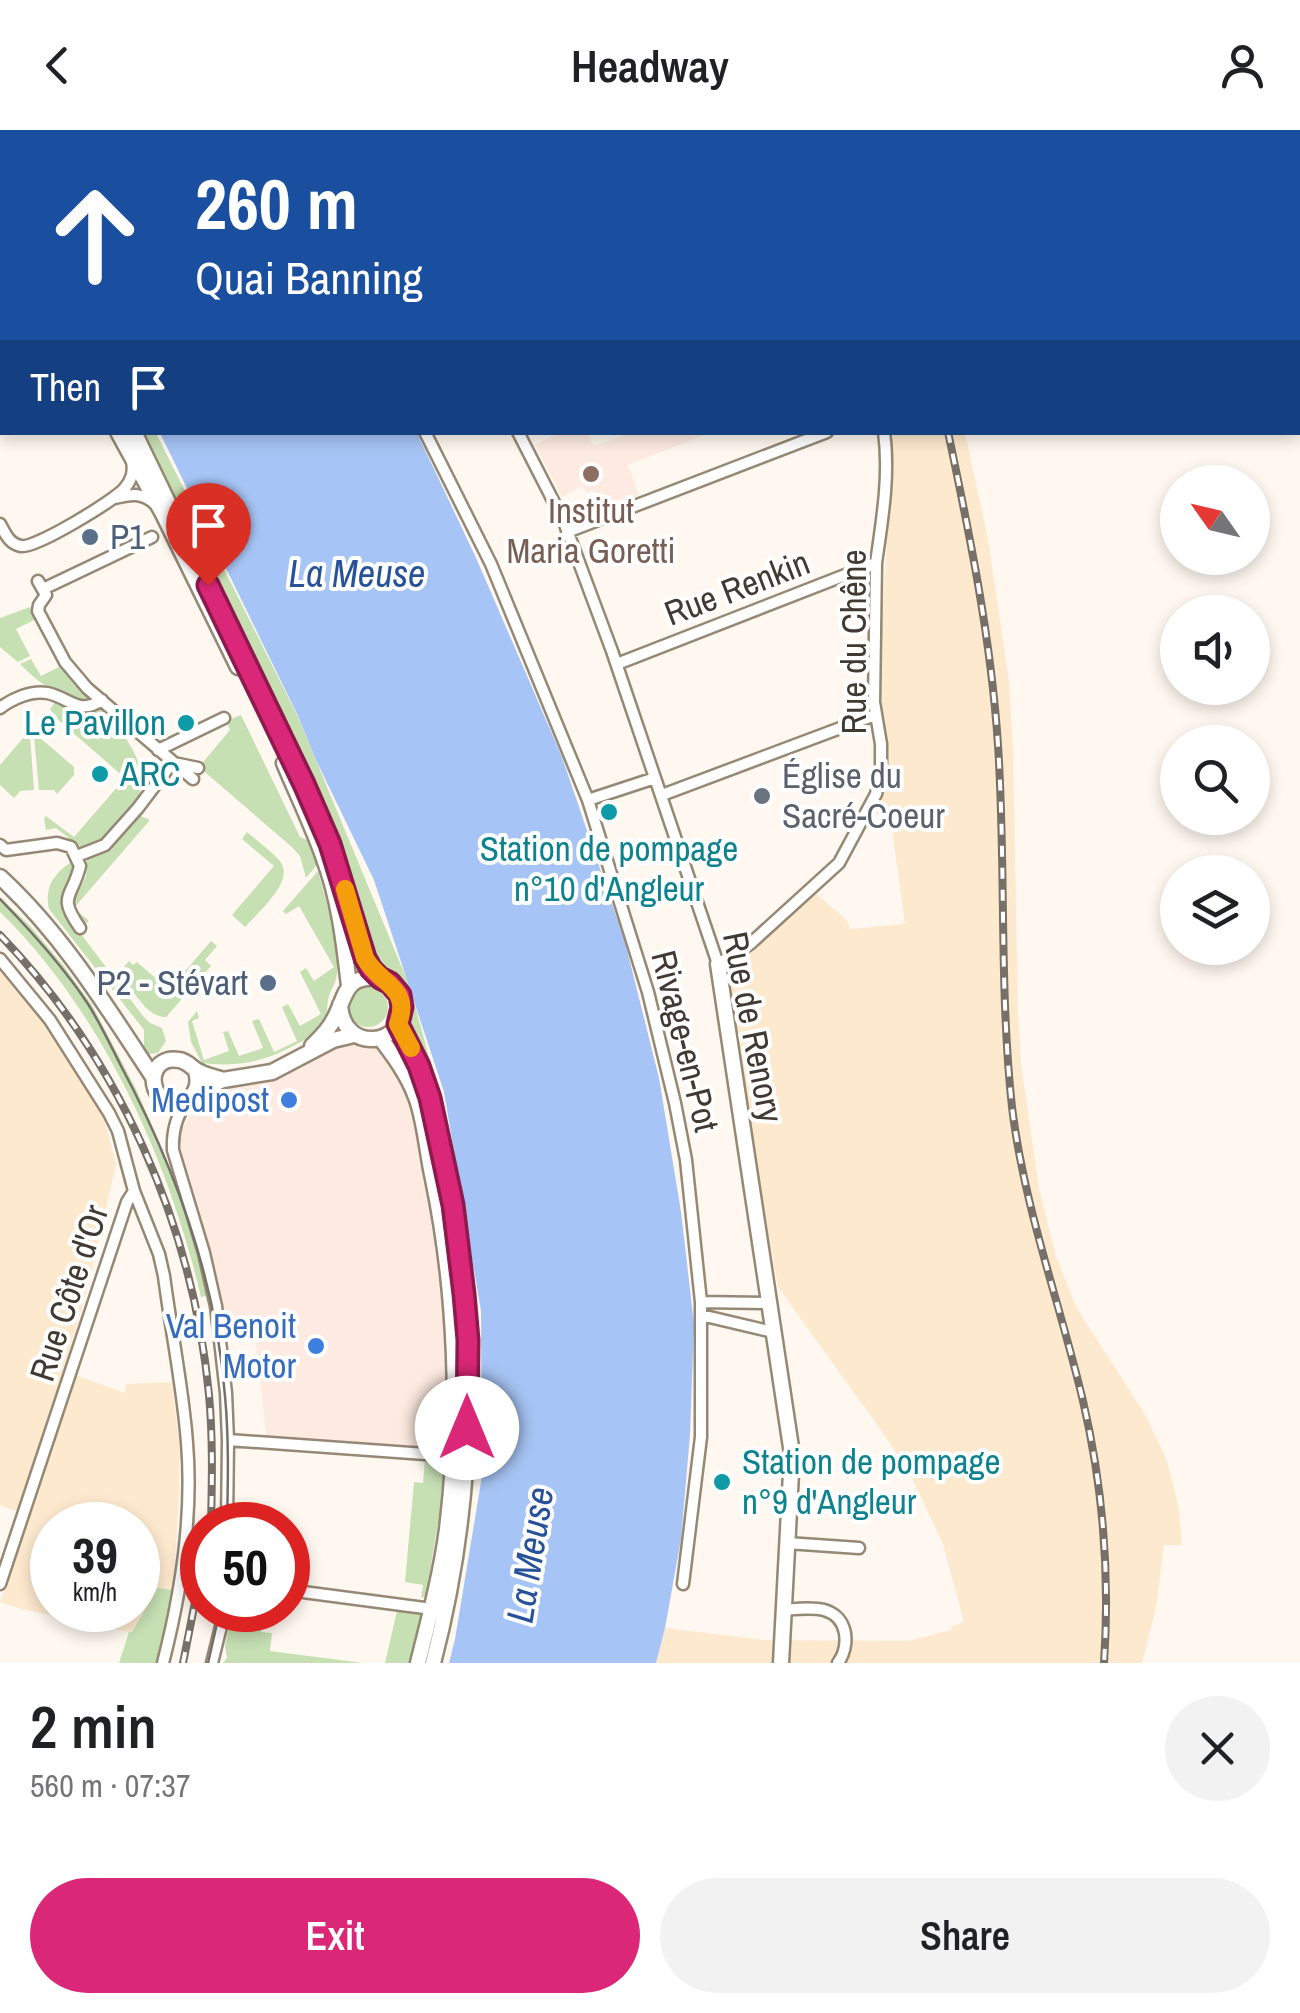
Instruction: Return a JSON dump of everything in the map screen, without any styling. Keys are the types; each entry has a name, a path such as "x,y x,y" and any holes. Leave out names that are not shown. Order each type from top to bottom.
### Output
{"main road":[{"path":"120,435 163,514 284,764 324,859 338,906 349,986 327,1030 300,1057"},
{"path":"135,435 304,784 330,844 365,958 380,978"},
{"path":"0,878 51,931 153,1077 154,1088 162,1100 178,1104 223,1080 272,1072 334,1040 354,1035"},
{"name":"Rue de Renory","path":"718,964 792,1454 781,1663"},
{"path":"340,1005 346,1028 354,1035 380,1038 398,1024 400,995 390,983 367,977 349,986"},
{"path":"398,1024 430,1098 453,1205 468,1340 467,1458 462,1512 446,1612 433,1663"},
{"path":"380,1038 417,1098 440,1212 450,1295 453,1456 446,1530 418,1663"},
{"path":"138,1055 162,1063 183,1061 196,1071 223,1080"},
{"path":"153,1077 162,1063"},
{"path":"191,1096 198,1080 196,1071"}],"street":[{"name":"Rivage-en-Pot","path":"426,435 491,564 588,800 662,1047 686,1160 701,1302 701,1437 684,1584"},
{"name":"Rue de Renory","path":"520,435 554,500 617,664 718,964"},
{"path":"567,532 818,435"},
{"name":"Rue du Chêne","path":"718,964 750,944 839,862 876,794 881,744 875,715 876,563 881,543 884,435"},
{"path":"0,524 15,544 30,546 114,498 132,478 131,454"},
{"path":"114,498 137,494 152,501 163,514"},
{"path":"152,537 41,585 46,595 38,611 65,662 99,702 172,763 195,774"},
{"name":"Rue Renkin","path":"617,664 876,563"},
{"path":"0,708 22,696 44,692 78,706 99,702"},
{"path":"662,794 875,715"},
{"path":"158,750 224,718"},
{"path":"77,856 105,845 172,763"},
{"path":"588,800 655,778"},
{"path":"0,845 6,850 57,844 71,848 80,866 67,903 80,928"},
{"path":"0,958 50,1020 90,1079 118,1131 134,1191 159,1254 187,1443 185,1538 162,1663"},
{"path":"191,1096 177,1116 172,1150 214,1299 226,1392 228,1502"},
{"name":"Rue Côte d'Or","path":"0,1584 127,1202 134,1191"},
{"path":"701,1302 769,1303"},
{"path":"701,1314 774,1332"},
{"path":"228,1440 453,1456"},
{"path":"788,1543 859,1548"},
{"path":"310,1593 432,1608"},
{"path":"784,1610 823,1610 838,1620 846,1634 844,1654 838,1663"},
{"path":"212,1663 220,1632"}],"shaded area":[{"name":"Institut Maria Goretti","path":"554,435 588,435 594,446 624,435 704,435 628,465 639,496 601,510 593,490 587,493 582,486 562,497 535,445"},
{"path":"893,435 965,435 988,539 1009,682 1021,1064 1039,1188 1056,1256 1076,1307 1146,1416 1167,1461 1179,1509 1182,1545 1164,1545 1156,1608 1142,1663 656,1663 665,1628 765,1640 908,1641 951,1630 964,1622 943,1544 909,1472 778,1287 722,975 815,893 847,920 850,929 905,924 891,822 875,813 890,780 879,680"},
{"path":"0,967 58,1039 103,1115 116,1164 89,1284 64,1368 125,1393 126,1384 172,1382 179,1443 179,1496 173,1590 162,1639 129,1632 160,1632 160,1502 30,1502 30,1611 0,1602 20,1547 16,1511 0,1505"},
{"path":"348,1042 377,1047 393,1065 411,1099 432,1196 446,1300 443,1453 267,1440 253,1319 227,1322 180,1157 180,1131 203,1098 215,1091 300,1069"}],"green space":[{"path":"140,435 157,435 298,717 410,987 436,1083 431,1084 370,952 359,915"},
{"path":"30,607 36,619 16,629 30,656 18,662 0,647 0,618"},
{"path":"31,659 41,676 61,666 94,701 73,699 44,685 20,664"},
{"path":"56,701 77,710 99,707 134,751 142,777 141,791 131,811 105,839 84,850 56,828 46,830 44,819 46,816 74,837 125,778 55,717 50,709"},
{"path":"241,715 317,865 306,878 300,856 293,848 199,767 230,730 226,721"},
{"path":"30,736 34,790 20,791 14,798 0,785 0,765 24,737"},
{"path":"34,737 74,767 74,775 57,794 54,790 39,790"},
{"path":"136,814 150,820 74,908 89,921 84,925 72,906 86,876 87,857"},
{"path":"247,832 279,860 283,877 274,895 245,927 232,915 274,866 242,839"},
{"path":"71,862 74,872 66,887 65,913 143,1016 162,1028 166,1041 158,1053 144,1050 144,1030 49,909 52,882"},
{"path":"318,871 338,967 323,1022 304,1040 265,1058 234,1064 202,1063 191,1042 188,1022 197,1011 199,1018 192,1021 204,1060 229,1051 223,1032 228,1031 239,1056 263,1048 252,1021 259,1019 274,1052 297,1041 282,1007 288,1004 300,1026 321,1014 300,972 306,968 314,981 334,967 299,906 286,914 283,911"},
{"path":"0,897 31,927 92,1005 136,1089 183,1197 211,1295 201,1297 170,1193 126,1090 70,994 0,912"},
{"path":"211,941 217,946 205,960 211,966 166,1017 145,1007 120,972 129,961 133,965 137,962 169,990"},
{"path":"368,987 382,993 388,1007 382,1021 368,1027 354,1021 348,1007 354,993"},
{"path":"425,1458 444,1460 426,1596 421,1598 423,1585 405,1582 414,1482 423,1483"},
{"path":"160,1588 173,1590 157,1663 119,1663 129,1632 160,1632"},
{"path":"397,1611 421,1615 410,1663 385,1663"},
{"path":"228,1632 272,1633 270,1651 363,1663 223,1663 227,1658"}],"water":[{"name":"La Meuse","path":"161,435 418,435 562,757 625,942 659,1078 694,1324 681,1539 656,1663 449,1663 482,1476 481,1311 444,1092 374,880"}],"tram line":[{"path":"0,899 47,950 88,1004 140,1103 175,1183 213,1309 225,1396 227,1502"},
{"path":"208,1663 215,1632"}],"railway":[{"path":"949,435 979,588 995,705 1005,1017 1012,1107 1025,1182 1083,1401 1096,1466 1105,1564 1104,1663"},
{"path":"0,935 81,1035 143,1147 167,1207 200,1331 210,1411 211,1502"},
{"path":"183,1663 189,1632"}],"slow traffic":[{"path":"345,889 365,958 371,969 400,995 402,1016 398,1024 411,1048"}],"place":[{"name":"Institut Maria Goretti","path":"591,474"},
{"name":"P1","path":"90,537"},
{"name":"Le Pavillon","path":"186,723"},
{"name":"ARC","path":"100,774"},
{"name":"Église du Sacré-Coeur","path":"762,796"},
{"name":"Station de pompage n°10 d'Angleur","path":"609,812"},
{"name":"P2 - Stévart","path":"268,983"},
{"name":"Medipost","path":"289,1100"},
{"name":"Val Benoit Motor","path":"316,1346"},
{"name":"Station de pompage n°9 d'Angleur","path":"722,1482"}],"route":[{"path":"208,585 330,844 365,958 371,969 400,995 402,1016 398,1024 430,1098 453,1205 468,1340 467,1428"}]}
